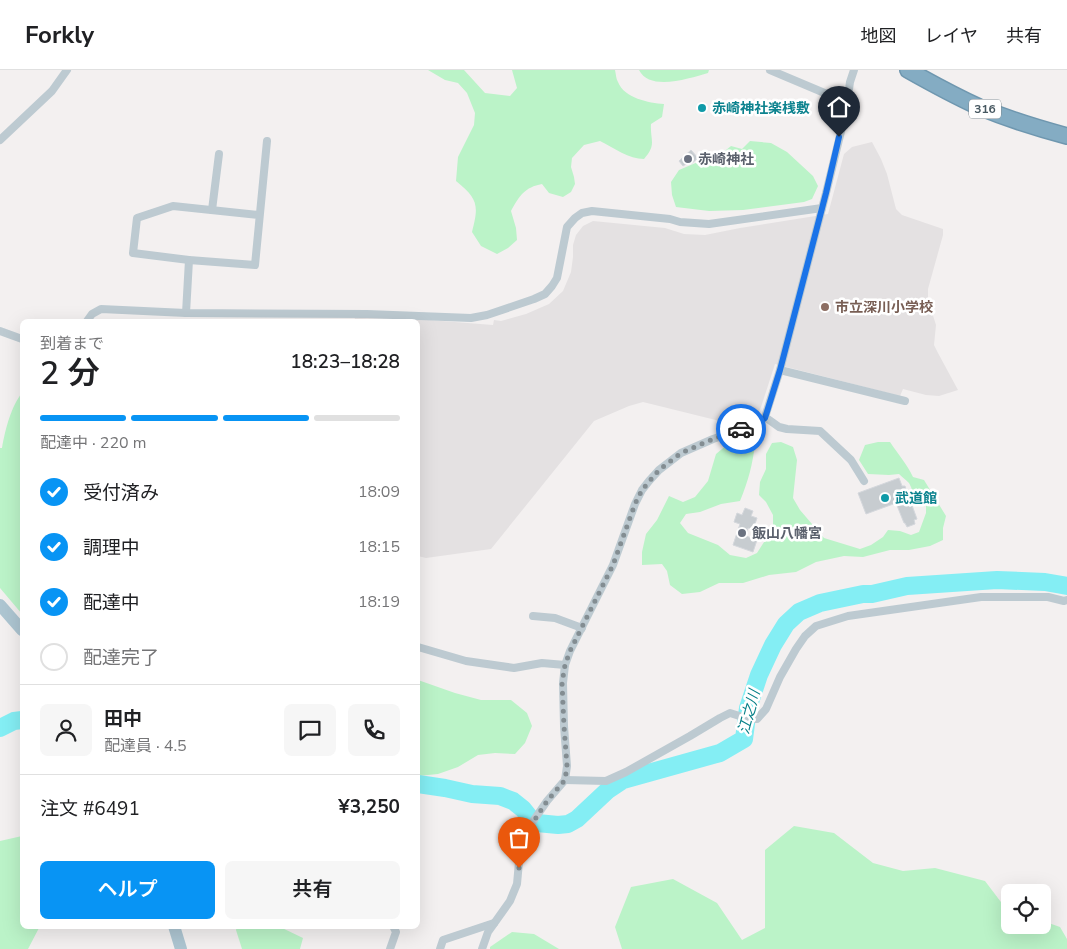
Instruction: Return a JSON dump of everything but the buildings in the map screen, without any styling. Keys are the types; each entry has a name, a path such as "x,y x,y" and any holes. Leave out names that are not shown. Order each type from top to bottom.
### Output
{"highway":[{"name":"316","path":"908,70 980,107 1021,123 1067,136"}],"main road":[{"path":"0,605 20,628"},
{"path":"175,929 181,949"}],"street":[{"path":"0,140 52,92 67,70"},
{"path":"770,70 834,97 847,100"},
{"path":"482,949 488,932 510,901 517,884 520,851 524,836 547,801 565,780 567,766 562,683 565,665 570,651 613,565 642,490 659,470 681,453 713,439 751,426 765,418 780,370 822,208 854,70"},
{"path":"260,215 173,206 137,218 133,253 255,265 260,215 266,141"},
{"path":"212,210 219,154"},
{"path":"88,319 92,314 101,309 320,317 367,314 471,318 487,315 545,294 557,278 567,227 582,213 592,211 709,224 822,208"},
{"path":"186,313 189,260"},
{"path":"0,331 20,338"},
{"path":"780,370 905,401"},
{"path":"765,418 779,427 787,429 820,431 851,460 864,481"},
{"path":"565,780 606,781 626,772 730,713 749,719 757,719 766,709 780,677 796,649 805,636 816,626 848,616 981,597 1048,597 1067,600"},
{"path":"534,616 555,618 582,628"},
{"path":"420,648 466,660 514,668 542,663 565,665"},
{"path":"440,949 443,940 494,923"},
{"path":"390,949 396,932 394,929"}],"shaded area":[{"path":"872,142 887,174 896,209 902,215 943,229 928,289 928,300 936,325 934,345 958,390 939,396 903,389 900,396 775,364 761,407 755,419 740,426 643,402 629,406 594,421 491,549 426,558 420,556 420,320 493,325 494,320 501,321 526,314 549,304 563,291 571,272 573,245 576,235 583,226 593,221 665,228 684,234 705,235 828,214 844,154 852,147"},
{"path":"355,318 392,319 355,319"}],"green space":[{"path":"428,70 464,70 485,93 510,96 517,88 512,70 615,70 617,81 631,96 644,101 664,104 662,117 651,124 652,146 644,159 627,155 600,141 584,145 572,158 571,167 575,184 571,192 563,197 549,193 542,184 527,190 511,211 517,240 497,254 481,246 472,232 476,215 475,203 469,193 456,181 458,157 474,125 475,113 467,93 458,83 445,80"},
{"path":"639,70 709,70 708,73 691,78 661,82 644,77"},
{"path":"750,141 771,143 787,152 813,176 818,186 812,199 804,202 743,210 709,211 676,207 672,195 671,182 679,170 705,159 715,159 731,146 742,149"},
{"path":"20,396 20,612 0,588 0,448 2,448 7,427"},
{"path":"745,439 755,443 750,472 740,501 721,504 700,512 686,514 680,523 688,533 718,545 730,555 746,558 757,553 773,528 773,515 766,502 759,495 760,482 766,469 766,454 772,443 781,442 793,447 797,460 793,498 800,510 824,538 860,549 871,545 883,537 888,530 900,531 911,535 919,532 926,513 926,502 916,497 909,483 899,474 868,474 859,460 865,445 890,442 913,477 924,480 946,516 943,540 930,546 909,550 890,550 863,557 844,556 816,562 796,572 769,575 743,583 719,583 700,592 682,594 670,585 667,571 662,564 642,565 642,552 646,534 657,520 669,496 683,502 695,497 708,481 716,454 728,444"},
{"path":"420,681 481,700 511,700 527,713 532,726 525,743 515,754 495,753 478,755 458,767 438,774 420,776"},
{"path":"794,826 834,833 873,863 903,871 935,868 985,881 1001,902 1001,934 1051,934 1051,924 1060,927 1067,939 1067,949 622,949 615,927 631,887 673,879 717,903 742,940 765,928 765,850"},
{"path":"20,836 20,929 38,929 28,949 0,949 0,841"},
{"path":"284,929 303,938 300,949 242,949 236,930"},
{"path":"512,932 534,934 559,949 490,949 490,947"}],"waterway":[{"name":"江之川","path":"420,784 472,794 500,796 513,801 537,823 568,824 577,819 608,790 623,780 720,753 744,739 748,708 759,675 773,645 786,624 799,612 820,603 907,586 997,580 1045,582 1067,586"},
{"name":"江之川","path":"0,728 20,720"}],"way so far":[{"path":"519,868 520,851 524,836 547,801 565,780 567,766 562,683 565,665 570,651 613,565 642,490 659,470 681,453 741,429"}],"place":[{"name":"赤崎神社楽桟敷","path":"702,108"},
{"name":"赤崎神社","path":"688,159"},
{"name":"市立深川小学校","path":"825,307"},
{"name":"武道館","path":"885,498"},
{"name":"飯山八幡宮","path":"742,533"}],"route":[{"path":"741,429 758,423 765,418 780,370 839,137"}]}
